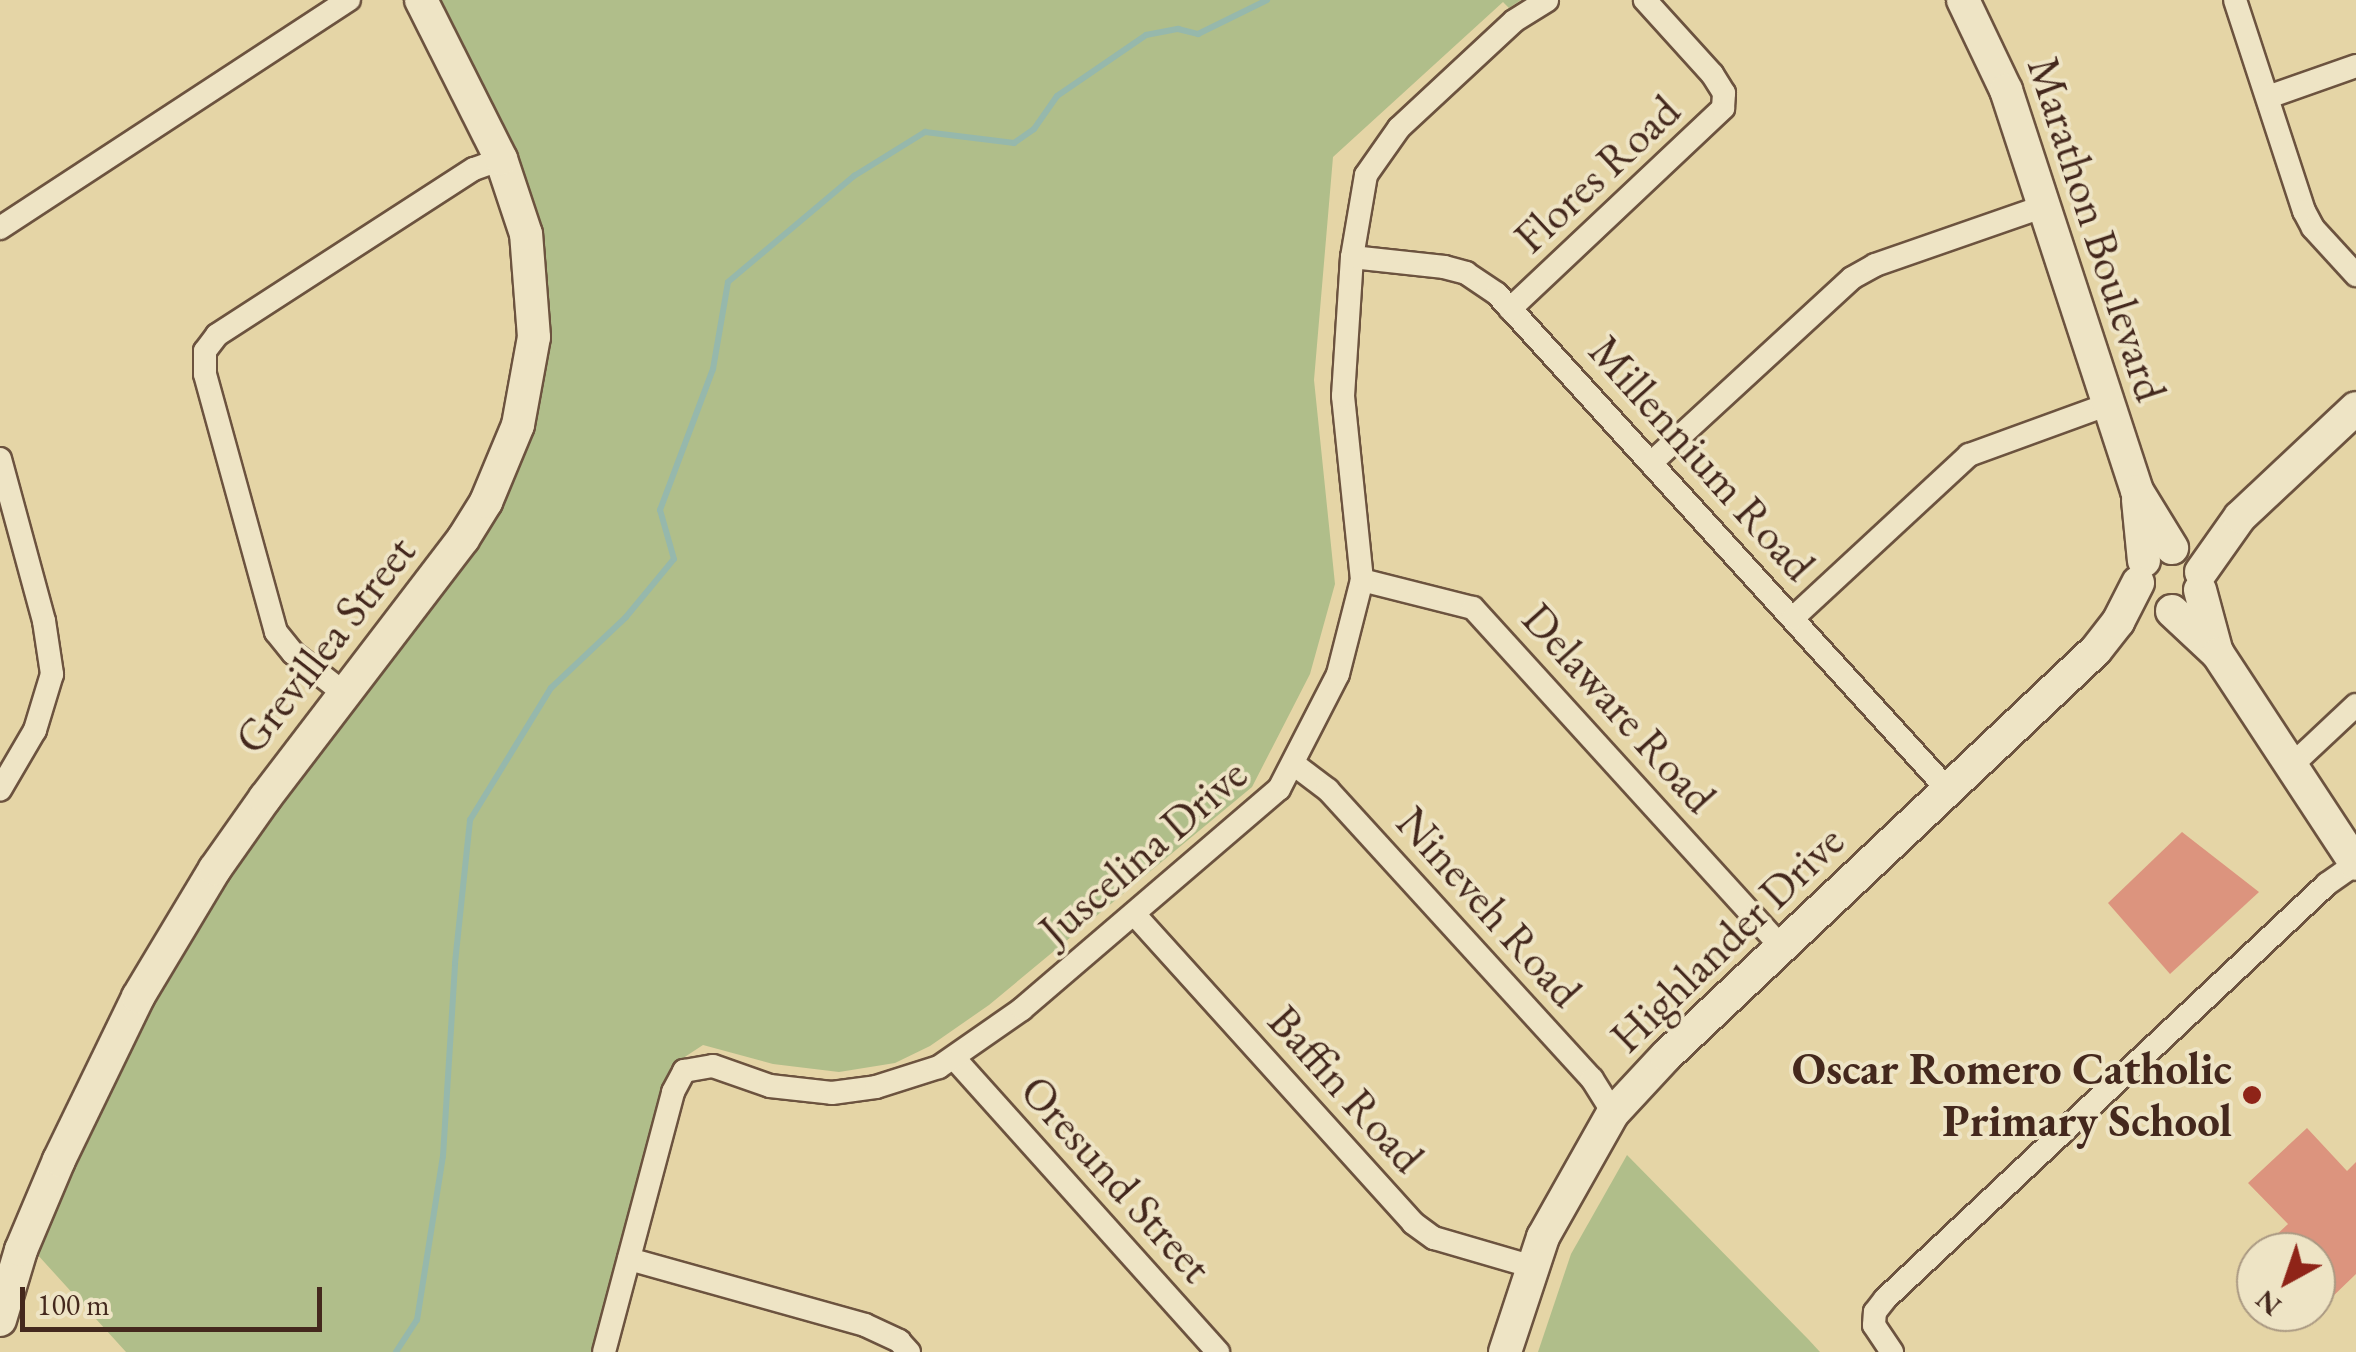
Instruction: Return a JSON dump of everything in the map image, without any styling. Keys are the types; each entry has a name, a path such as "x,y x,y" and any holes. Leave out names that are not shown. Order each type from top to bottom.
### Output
{"street":[{"path":"0,228 349,0"},
{"name":"Grevillea Street","path":"0,1320 11,1246 138,996 215,869 463,539 486,502 518,425 534,337 533,280 526,234 501,159 421,0"},
{"name":"Juscelina Drive","path":"604,1352 673,1092 684,1071 713,1066 770,1086 832,1093 876,1088 954,1059 1252,816 1295,765 1338,674 1362,580 1343,396 1359,198 1377,155 1514,21 1546,0"},
{"name":"Flores Road","path":"1510,309 1716,120 1723,108 1724,93 1712,74 1645,0"},
{"name":"Marathon Boulevard","path":"1962,0 1993,56 2137,490 2218,654 2356,864"},
{"path":"2235,0 2304,211 2313,228 2356,275"},
{"path":"2268,97 2356,66"},
{"path":"345,694 293,653 276,632 205,374 204,351 217,336 474,169 501,159"},
{"path":"1651,462 1852,278 1876,264 2044,206"},
{"name":"Millennium Road","path":"1352,257 1466,273 1510,309 1950,790"},
{"path":"1793,618 1969,454 2109,404"},
{"name":"Highlander Drive","path":"1505,1352 1530,1266 1560,1200 1613,1112 2096,650 2173,567 2240,518 2356,408"},
{"path":"0,459 44,621 52,674 35,730 0,790"},
{"name":"Marathon Boulevard","path":"2173,567 2146,600 2168,611 2218,654"},
{"name":"Highlander Drive","path":"2096,650 2168,611 2190,605 2173,567"},
{"name":"Delaware Road","path":"1362,580 1473,608 1782,947"},
{"path":"2291,766 2356,705"},
{"name":"Nineveh Road","path":"1295,765 1328,790 1592,1078 1613,1112"},
{"path":"1892,1352 1874,1324 1875,1312 1886,1298 2326,884 2356,864"},
{"name":"Baffin Road","path":"1135,915 1413,1223 1434,1238 1530,1266"},
{"name":"Oresund Street","path":"954,1059 1218,1352"},
{"path":"629,1260 865,1325 899,1341 909,1352"}],"green space":[{"path":"433,0 1521,0 1509,8 1503,2 1333,157 1314,380 1335,584 1310,674 1252,787 989,1005 930,1046 895,1063 839,1072 773,1064 703,1045 671,1066 596,1352 126,1352 26,1242 144,993 471,538 540,286"},
{"path":"1627,1155 1820,1352 1538,1352 1571,1254"}],"building":[{"path":"2182,832 2259,892 2170,974 2108,903"},
{"path":"2307,1128 2347,1171 2356,1162 2356,1274 2336,1293 2336,1232 2279,1232 2288,1224 2248,1183"}],"waterway":[{"path":"396,1352 417,1320 443,1156 455,963 470,820 551,688 626,617 674,559 660,510 713,369 728,282 854,176 925,132 1014,143 1034,129 1057,96 1146,35 1178,29 1198,34 1267,0"}],"place":[{"name":"Oscar Romero Catholic Primary School","path":"2252,1095"}]}
